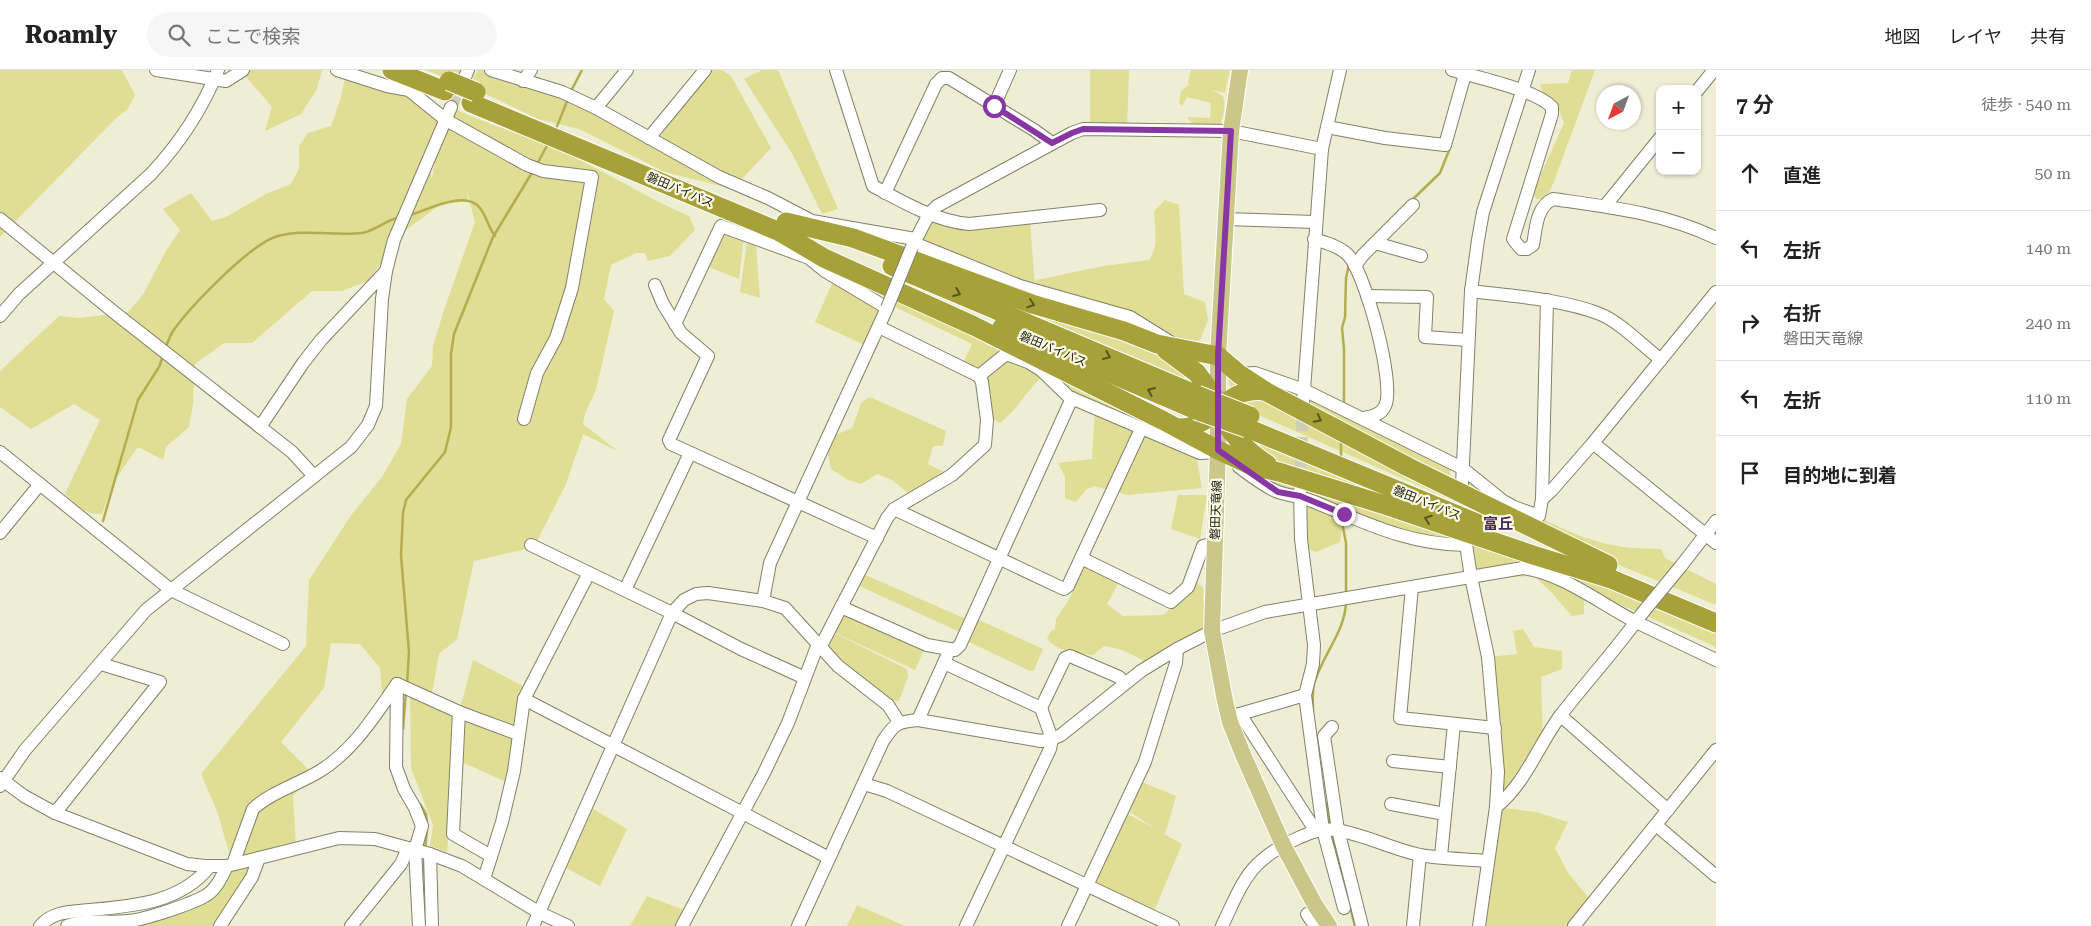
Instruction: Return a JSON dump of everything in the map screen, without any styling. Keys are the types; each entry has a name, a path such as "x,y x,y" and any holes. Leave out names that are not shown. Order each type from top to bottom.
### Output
{"highway":[{"name":"磐田バイパス","path":"392,70 456,85"},
{"name":"磐田バイパス","path":"422,70 456,85 473,98 1196,402 1249,422 1608,572 1716,623"},
{"path":"783,227 853,238 1032,304 1157,344 1218,356 1238,374 1265,391 1608,572"},
{"path":"783,227 824,258 981,330 1252,466 1279,472 1385,504 1532,555 1608,572"},
{"path":"1157,344 1197,373 1218,405 1232,432 1258,459 1279,472"},
{"path":"1178,428 1189,428 1198,425 1218,405 1241,392 1265,391"},
{"name":"磐田バイパス","path":"1608,572 1716,611"}],"main road":[{"name":"磐田天竜線","path":"1240,70 1231,131 1218,356 1218,450 1212,631 1244,757 1283,844 1315,905 1329,926"}],"street":[{"path":"156,70 216,74 226,81 243,70"},
{"path":"337,70 387,86 409,90 446,120 527,165 543,170 592,177 572,288 556,338 537,373 524,419"},
{"path":"491,70 562,92 596,108 719,177 768,198 812,221 914,243 1020,286 1130,317 1163,336 1182,350"},
{"path":"523,81 531,70"},
{"path":"596,108 627,70"},
{"path":"649,138 705,70"},
{"path":"836,70 873,186 885,193 929,214 953,222 969,224 1100,210"},
{"path":"994,106 1010,70"},
{"path":"1303,403 1315,222 1322,149 1340,70"},
{"path":"1452,70 1522,91 1546,102 1552,107 1552,114 1512,239 1521,249 1527,249 1533,245 1539,213 1546,202 1553,199 1644,213 1679,222 1716,238"},
{"path":"1462,485 1471,291 1484,212 1529,70"},
{"path":"1701,86 1714,70"},
{"path":"0,316 19,294 151,174 169,155 197,114 216,74"},
{"path":"1327,127 1385,138 1445,145 1465,74"},
{"path":"885,193 936,84 942,78 949,78 1052,143"},
{"path":"456,85 446,120 394,240 386,271 382,299 376,406 368,425 351,447 146,610 25,750 1,782 55,813 167,858 187,864 230,865 339,838 375,839 430,854 462,866 540,913 568,926"},
{"path":"763,601 770,563 797,501 879,326 914,243 929,214 937,206 1052,143 1083,129 1231,131 1322,149"},
{"path":"1605,206 1656,143"},
{"path":"1353,261 1375,243 1413,205"},
{"path":"0,219 115,313 292,452 314,476"},
{"path":"1226,219 1315,222"},
{"path":"675,324 721,226 809,258 825,271 887,308"},
{"path":"1314,239 1338,247 1353,261 1367,296 1382,346 1388,395 1385,407 1374,416 1363,418"},
{"path":"1375,243 1422,256"},
{"path":"260,428 302,363 386,271"},
{"path":"654,285 681,333 708,356 669,440 671,444 876,538"},
{"path":"1471,291 1547,300 1600,314 1612,321 1661,360"},
{"path":"1542,499 1593,444 1716,292"},
{"path":"1367,296 1427,297 1425,337 1468,340"},
{"path":"1238,374 1255,373 1304,390 1462,468 1514,507 1539,516 1542,499 1547,300"},
{"path":"682,926 744,813 788,723 819,645 841,607 876,538 894,509 952,475 985,444 987,420 982,382 979,376 879,326"},
{"path":"979,376 1006,354 1017,356 1041,370 1072,398 1200,453 1218,450 1278,492 1300,490 1355,519 1419,541 1441,545 1466,541 1471,577 1488,657 1496,728 1498,772 1496,807 1479,926"},
{"path":"841,607 927,645 955,650 960,645 1072,398"},
{"path":"894,509 1064,588 1068,586 1141,429"},
{"path":"1593,444 1716,544"},
{"path":"0,452 171,590 283,644"},
{"path":"625,590 690,453"},
{"path":"0,533 40,484"},
{"path":"1300,490 1301,540 1314,645 1313,664 1305,694 1328,830 1344,908"},
{"path":"1496,807 1507,798 1521,779 1543,741 1561,716 1716,521"},
{"path":"1081,558 1171,602 1188,587 1203,546 1215,543"},
{"path":"531,545 672,613 741,649 805,678"},
{"path":"798,926 883,741 891,728 899,722 918,720 1042,741 1052,739 1061,735 1141,670 1212,631 1265,612 1523,568 1537,570 1554,576 1716,660"},
{"path":"484,879 502,822 514,771 524,699 589,573"},
{"path":"1412,587 1400,718 1496,728"},
{"path":"534,926 672,613 684,600 696,594 708,593 763,601 785,608 838,666 888,705 899,722"},
{"path":"918,720 951,649"},
{"path":"1068,926 1145,762 1176,663 1177,649"},
{"path":"966,926 1050,749 1052,739 1041,708 1065,658 1070,656 1119,677 1125,683"},
{"path":"944,663 1041,708"},
{"path":"55,813 160,682 101,664"},
{"path":"397,684 459,712 518,734"},
{"path":"351,926 401,864 422,826 415,808 404,789 396,767 397,684"},
{"path":"67,926 76,923 130,921 158,914 206,896 222,878 230,865 253,809 260,803 309,777 337,759 354,743 397,684"},
{"path":"1305,694 1234,715 1328,830"},
{"path":"524,699 829,858"},
{"path":"459,712 452,834 491,856"},
{"path":"1561,716 1668,810"},
{"path":"1441,856 1454,724"},
{"path":"1332,727 1324,736 1328,830 1362,926"},
{"path":"1574,926 1716,750"},
{"path":"1393,761 1450,768"},
{"path":"864,784 887,790 1173,926"},
{"path":"1391,804 1445,814"},
{"path":"1656,826 1716,876"},
{"path":"1222,926 1246,875 1267,854 1283,844 1328,830 1420,855 1488,861"},
{"path":"411,849 419,926"},
{"path":"430,854 432,926"},
{"path":"1413,926 1420,855"},
{"path":"220,926 252,877 259,858"},
{"path":"40,926 47,918 60,913 138,905 164,899 191,885 202,877 210,866"},
{"path":"1307,914 1315,926"}],"shaded area":[{"path":"0,70 122,70 135,95 128,109 115,119 0,237"},
{"path":"322,70 317,89 301,114 265,131 272,107 241,71"},
{"path":"426,70 462,70 462,73 454,81"},
{"path":"478,70 492,70 562,92 656,142 710,70 722,70 731,76 771,148 736,185 699,166 721,186 665,172 579,129 538,119 469,86"},
{"path":"762,70 778,70 838,209 822,214 793,155 744,79"},
{"path":"1090,70 1129,70 1127,130 1090,129"},
{"path":"1191,70 1230,70 1225,93 1212,90 1223,96 1224,100 1223,117 1220,124 1210,127 1193,125 1187,117 1210,118 1211,103 1187,97 1182,106 1179,103 1181,91 1190,84 1188,83"},
{"path":"1572,70 1595,70 1553,184 1545,197 1536,199 1533,192 1564,123 1556,101 1543,94 1540,84 1568,83"},
{"path":"345,78 412,92 444,123 451,107 561,151 689,216 695,230 670,256 648,261 645,253 636,253 611,265 604,299 614,311 596,390 585,413 583,424 619,452 583,434 566,484 534,547 474,561 457,639 439,654 431,698 459,712 473,660 529,689 511,784 457,760 457,736 447,852 430,846 433,825 411,768 410,690 383,704 380,668 360,644 331,643 324,688 281,742 314,775 293,796 296,845 259,858 219,926 68,926 130,921 206,896 231,859 217,811 201,774 306,646 309,580 352,514 382,477 401,444 407,399 432,366 433,346 475,222 466,187 468,201 440,205 403,232 368,281 342,291 312,291 252,343 224,343 195,364 193,404 189,427 166,447 163,460 138,447 114,481 102,514 86,511 65,494 100,420 74,404 31,429 0,407 0,371 59,316 79,318 128,312 144,293 167,249 180,230 163,209 191,193 212,221 226,217 266,194 291,184 299,169 299,146 308,133 331,126 340,101","holes":["436,154 432,180 428,160"]},
{"path":"1165,200 1179,205 1184,294 1205,302 1208,320 1200,340 1188,346 913,259 929,214 955,222 1030,220 1035,289 1037,290 1036,280 1104,266 1149,260 1155,243 1154,211"},
{"path":"719,230 744,238 739,279 703,265"},
{"path":"747,242 756,245 760,298 740,292"},
{"path":"835,277 882,305 869,347 815,322"},
{"path":"899,295 1198,443 1197,460 1202,488 1128,495 1094,486 1086,490 1076,502 1065,498 1065,477 1058,463 1092,459 1095,410 1045,374 1000,423 986,415 982,382 961,367 972,344 895,307"},
{"path":"993,298 1166,354 1187,381 1015,308"},
{"path":"1259,375 1451,462 1449,499 1236,405 1228,378"},
{"path":"870,397 946,431 943,446 933,446 928,464 944,472 921,489 909,494 892,480 877,474 861,484 848,480 831,469 828,455 833,436 852,428 861,403"},
{"path":"1226,430 1416,508 1459,540 1438,540 1344,514 1340,542 1316,552 1302,546 1300,496 1278,492 1224,449"},
{"path":"1468,477 1521,508 1580,536 1623,547 1661,549 1665,558 1716,584 1716,605 1542,533 1469,489"},
{"path":"1178,495 1207,495 1200,539 1171,529"},
{"path":"1470,541 1637,599 1716,634 1716,647 1608,599 1584,599 1584,614 1572,616 1534,576 1471,577"},
{"path":"1085,564 1120,580 1107,604 1123,616 1163,615 1170,609 1171,602 1196,581 1204,589 1203,599 1212,631 1149,666 1134,655 1110,647 1104,646 1093,655 1061,649 1047,638 1050,632 1055,629 1056,619 1070,598"},
{"path":"863,574 966,619 960,632 857,585"},
{"path":"843,613 924,650 915,670 833,632"},
{"path":"977,619 1043,649 1034,670 1030,671 967,641"},
{"path":"1523,629 1534,647 1562,651 1562,669 1541,677 1543,741 1496,807 1488,657 1517,654 1513,631"},
{"path":"832,632 907,669 908,677 899,701 890,700 843,661 828,645"},
{"path":"1137,780 1176,796 1164,834 1182,844 1152,916 1089,881 1122,811 1156,829 1124,808"},
{"path":"1496,807 1536,812 1568,822 1555,848 1568,873 1593,903 1575,926 1480,926"},
{"path":"593,809 627,829 600,886 566,868"},
{"path":"647,896 684,910 678,926 630,926"},
{"path":"857,905 905,926 847,926"}],"waterway":[{"path":"571,91 582,70"},
{"path":"555,131 568,99"},
{"path":"537,164 549,142"},
{"path":"1411,201 1440,173 1450,148"},
{"path":"407,684 409,652 401,555 403,513 406,500 445,452 451,427 451,354 454,334 493,237 533,171"},
{"path":"410,215 446,202 465,200 480,208 495,236"},
{"path":"165,348 181,320 207,292 237,263 266,241 278,236 299,233 362,233 397,218"},
{"path":"1344,404 1342,328 1345,317 1346,278 1349,264"},
{"path":"103,521 138,400 159,367 163,356"},
{"path":"1341,440 1341,459"},
{"path":"1341,517 1346,543 1346,593"},
{"path":"1313,711 1314,684 1342,623 1346,601"},
{"path":"403,729 406,692"},
{"path":"1326,803 1330,825"},
{"path":"420,804 426,814 427,822"},
{"path":"425,850 427,830"},
{"path":"1331,833 1355,926"},
{"path":"424,858 425,887"}],"tunnel":[{"path":"451,107 464,79"},
{"path":"1300,485 1303,405"}],"district":[{"name":"富丘","path":"1498,524"}],"route":[{"path":"994,106 1052,143 1083,129 1231,131 1218,356 1218,450 1246,472 1278,492 1300,496 1344,514"}]}
